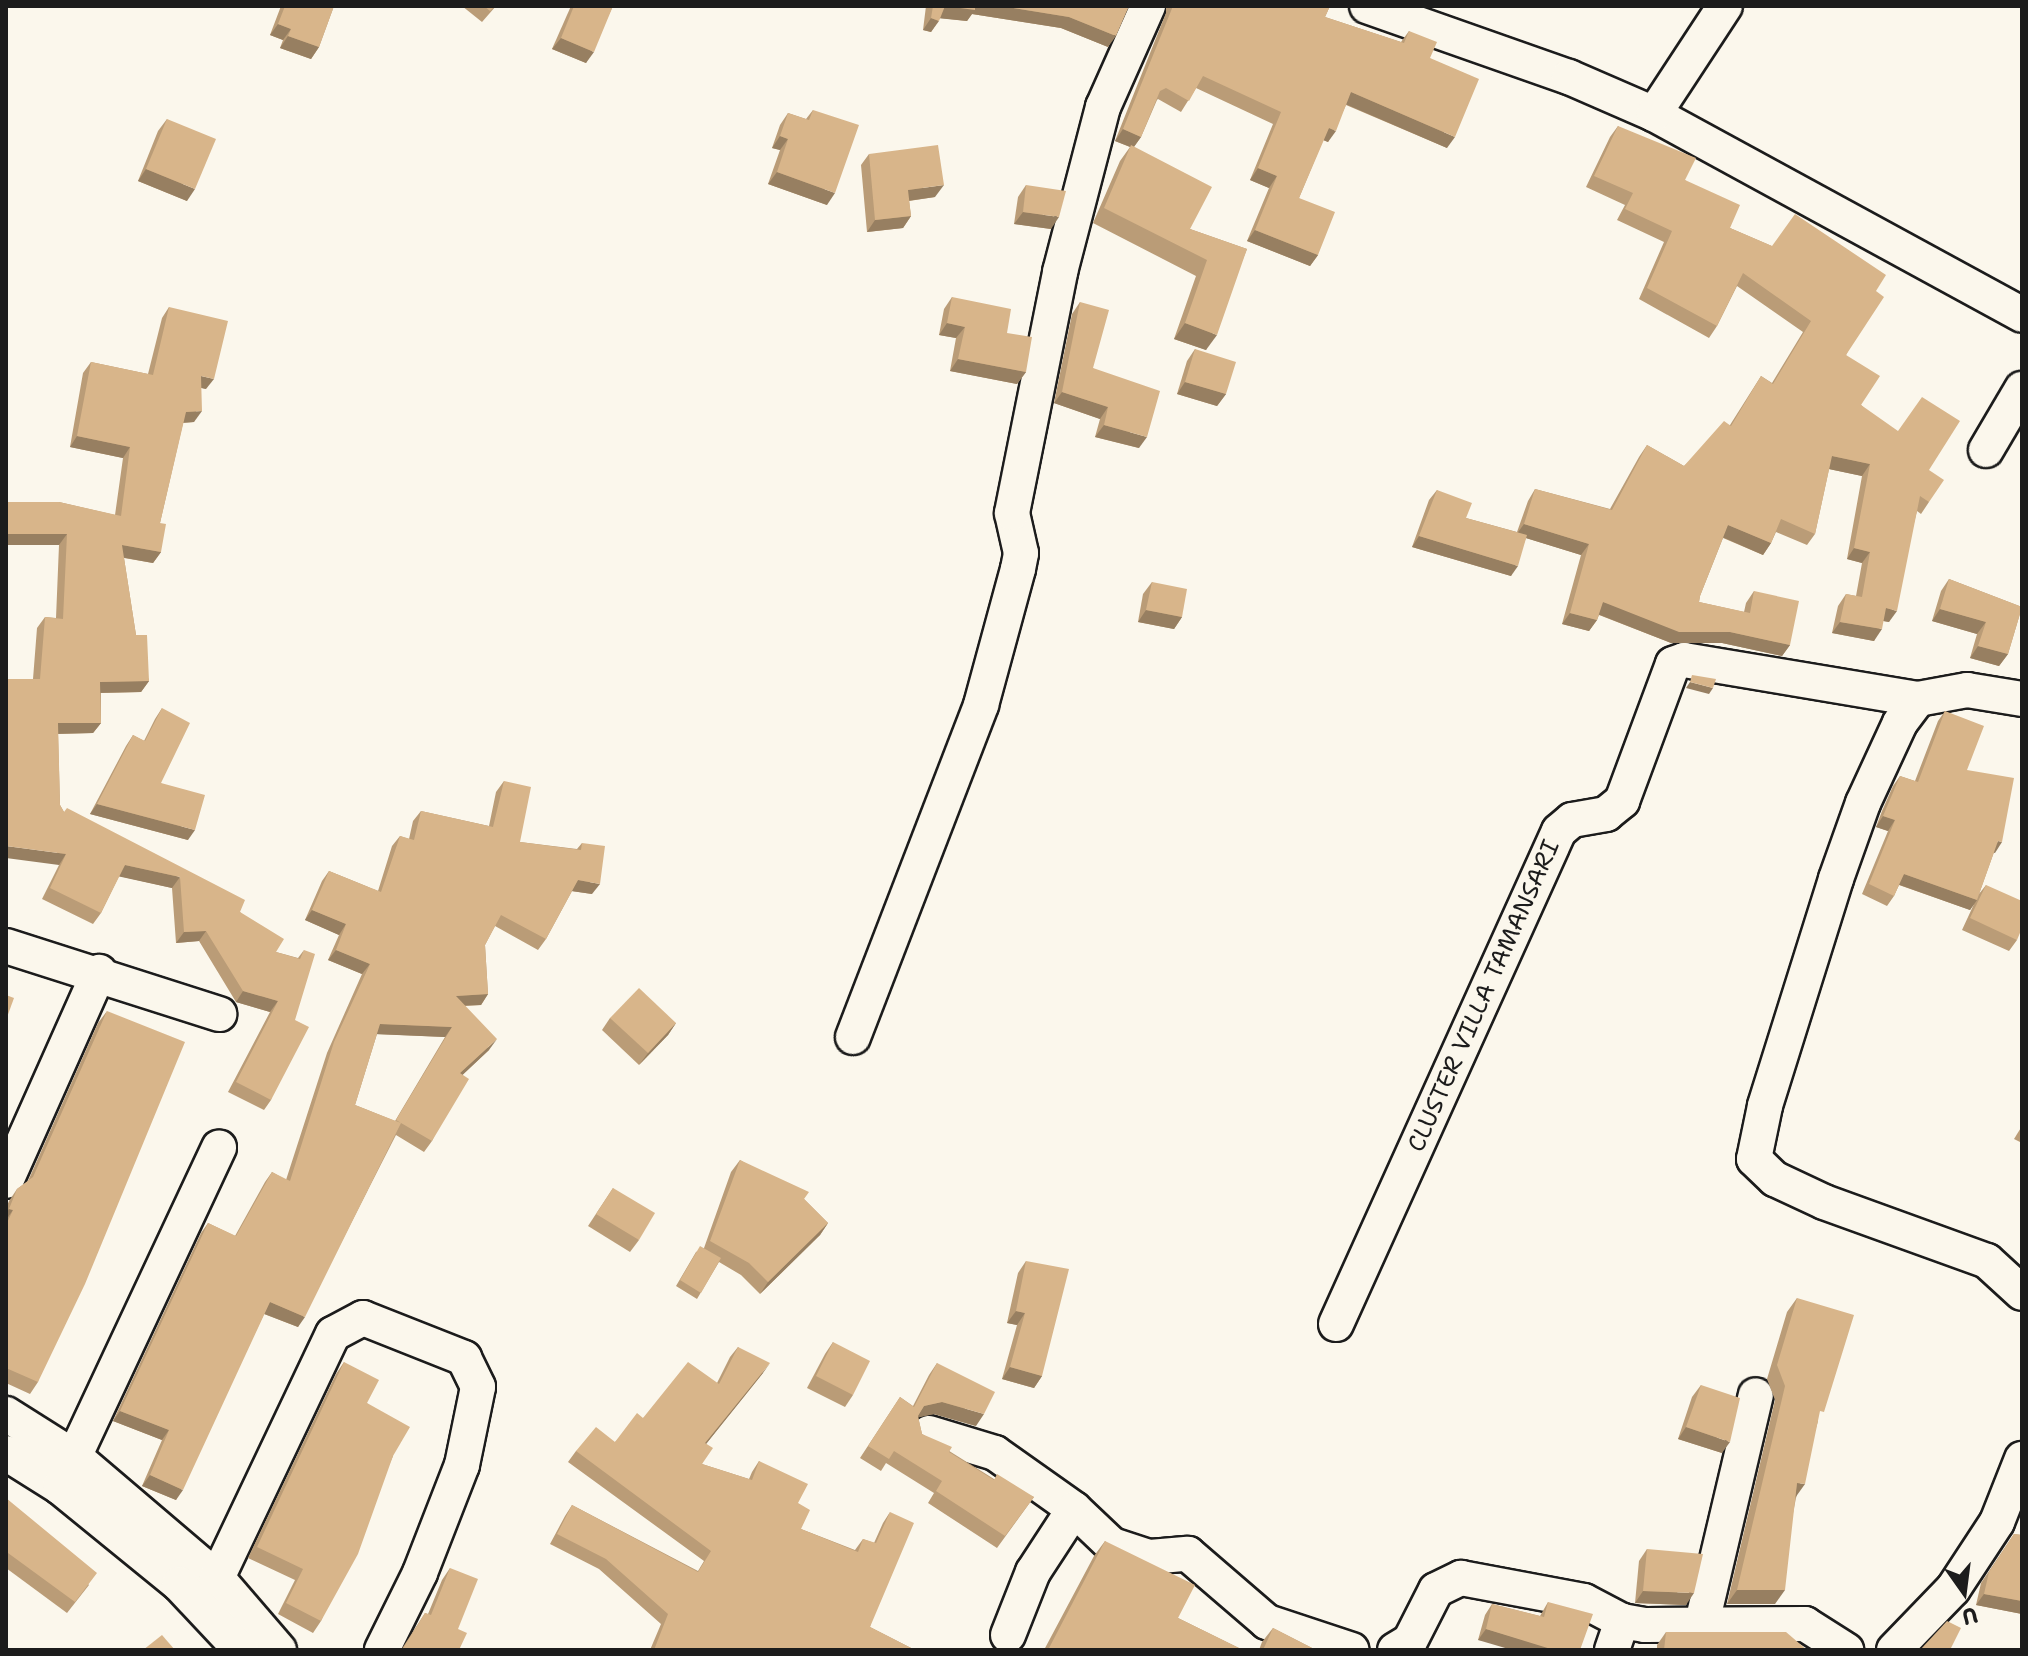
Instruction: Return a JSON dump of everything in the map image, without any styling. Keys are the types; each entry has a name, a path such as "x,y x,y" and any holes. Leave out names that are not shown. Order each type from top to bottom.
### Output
{"street":[{"path":"853,1037 981,705 1021,553 1012,513 1060,272 1099,120 1148,6"},
{"path":"1367,6 1569,77 1654,114 2022,315"},
{"path":"1654,114 1725,6"},
{"path":"1986,450 2022,389"},
{"name":"CLUSTER VILLA TAMANSARI","path":"1336,1324 1559,831 1572,820 1606,814 1622,801 1673,664 1684,660 1918,699"},
{"path":"2022,699 1967,690 1918,699 1900,723 1840,866 1765,1106 1754,1159 1775,1179 1824,1202 1987,1261 2022,1293"},
{"path":"6,946 99,972 219,1014"},
{"path":"6,1181 99,972"},
{"path":"68,1473 219,1147"},
{"path":"217,1578 333,1334 363,1318 464,1358 478,1387 462,1465 420,1573 382,1650"},
{"path":"1701,1627 1756,1395"},
{"path":"6,1414 179,1584 241,1650"},
{"path":"929,1433 995,1453 1074,1509 1112,1545 1150,1557 1188,1554 1267,1622 1352,1650"},
{"path":"6,1453 68,1473 217,1578 279,1650"},
{"path":"1894,1650 1960,1578 1997,1522 2022,1459"},
{"path":"1008,1635 1033,1572 1074,1509"},
{"path":"1395,1650 1410,1641 1436,1590 1461,1578 1584,1601 1617,1636 1792,1622 1815,1629 1846,1650"}],"building":[{"path":"285,6 334,6 319,47 288,36 291,29 278,24"},
{"path":"574,6 613,6 594,52 561,38"},
{"path":"933,6 945,6 939,21 931,18"},
{"path":"945,6 975,6 975,10"},
{"path":"1001,6 1129,6 1116,36 1069,17"},
{"path":"1173,6 1330,6 1325,17 1404,43 1409,31 1437,42 1430,58 1479,79 1455,137 1351,92 1336,131 1329,128 1299,198 1335,212 1318,255 1255,230 1277,176 1258,168 1281,112 1203,76 1189,101 1166,88 1160,91 1141,137 1123,129"},
{"path":"813,110 859,125 835,193 777,172 788,139 780,136 788,113 809,120"},
{"path":"167,119 216,139 195,189 146,169"},
{"path":"1618,126 1696,158 1685,180 1740,205 1730,228 1772,246 1795,214 1886,275 1876,291 1884,297 1846,355 1880,376 1861,405 1898,431 1922,397 1960,421 1929,470 1944,480 1929,502 1920,496 1897,611 1886,608 1882,629 1840,622 1846,594 1862,597 1870,552 1854,548 1870,464 1832,456 1815,534 1781,519 1771,543 1728,525 1700,596 1699,602 1750,613 1754,591 1799,601 1790,645 1730,632 1679,632 1603,602 1597,620 1570,613 1589,544 1524,524 1535,489 1612,510 1647,445 1684,466 1724,421 1731,426 1761,376 1773,384 1811,321 1743,273 1717,326 1647,288 1672,231 1625,209 1633,193 1594,176"},
{"path":"938,145 944,185 908,190 911,216 875,220 869,154"},
{"path":"1131,145 1212,187 1190,229 1247,249 1217,335 1185,323 1207,260 1104,208"},
{"path":"1026,185 1066,191 1059,217 1023,212"},
{"path":"952,297 1011,309 1007,333 1032,337 1026,372 958,359 965,327 947,323"},
{"path":"1080,302 1109,310 1093,368 1160,391 1147,437 1104,425 1108,407 1062,392"},
{"path":"169,307 228,321 214,379 201,376 202,411 186,412 160,523 166,524 161,552 122,545 136,635 147,635 149,681 100,682 101,723 58,723 60,805 64,812 67,808 245,900 240,912 284,939 276,952 300,959 304,950 315,954 295,1020 309,1027 271,1100 236,1082 278,1001 243,991 206,931 184,932 180,877 125,865 101,913 50,888 66,854 6,846 6,679 40,679 45,617 63,619 67,534 6,534 6,502 59,502 121,516 130,447 77,436 91,362 153,375"},
{"path":"1195,349 1236,362 1226,394 1185,382"},
{"path":"1437,490 1472,503 1466,518 1527,535 1518,566 1419,536"},
{"path":"1949,579 2022,607 2008,654 1978,646 1986,622 1940,609"},
{"path":"1152,582 1187,589 1182,617 1146,610"},
{"path":"1692,675 1716,679 1713,688 1690,682"},
{"path":"162,708 190,723 161,783 205,795 195,830 97,804 133,735 145,741"},
{"path":"1945,711 1984,726 1967,770 2014,778 2002,842 1998,841 1977,900 1904,874 1894,896 1869,884 1895,820 1883,816 1900,776 1918,782"},
{"path":"504,781 531,787 520,842 581,850 582,843 605,846 600,884 578,880 546,939 501,915 485,945 488,994 456,996 497,1039 460,1073 469,1079 432,1141 401,1123 305,1317 270,1302 183,1490 150,1475 169,1430 120,1411 208,1223 236,1236 272,1172 290,1181 334,1042 370,964 336,950 346,924 312,910 329,871 381,892 400,836 414,840 421,811 493,827","holes":["380,1024 452,1027 396,1120 401,1123 355,1105"]},
{"path":"1986,885 2022,901 2022,928 2017,940 1970,918"},
{"path":"639,988 676,1023 648,1053 610,1018"},
{"path":"6,995 14,998 6,1020"},
{"path":"107,1011 185,1042 85,1284 38,1382 6,1368 6,1225 17,1189 33,1177"},
{"path":"740,1160 809,1192 804,1199 828,1223 768,1282 749,1263 710,1241"},
{"path":"613,1188 655,1213 639,1240 596,1214"},
{"path":"700,1246 721,1258 701,1293 680,1280"},
{"path":"1026,1261 1069,1269 1042,1376 1010,1367 1025,1313 1016,1311"},
{"path":"1797,1298 1854,1315 1824,1412 1820,1411 1805,1484 1797,1483 1785,1590 1737,1590 1785,1386 1777,1365"},
{"path":"833,1342 870,1361 853,1395 816,1376"},
{"path":"738,1347 770,1363 705,1443 713,1448 702,1464 752,1480 759,1461 808,1484 798,1503 810,1510 801,1529 858,1552 863,1539 876,1543 890,1512 914,1523 870,1627 915,1650 654,1650 668,1614 606,1559 557,1534 572,1505 698,1572 711,1551 576,1451 596,1427 615,1442 637,1413 643,1418 688,1362 719,1384"},
{"path":"344,1362 379,1380 367,1403 410,1427 393,1456 358,1554 321,1621 286,1603 303,1569 257,1547"},
{"path":"937,1363 995,1392 984,1414 942,1402 924,1406 918,1416 922,1434 952,1447 949,1452 994,1480 997,1474 1034,1497 1005,1536 936,1491 942,1481 894,1451 889,1459 868,1446 900,1397 914,1407"},
{"path":"1701,1385 1740,1398 1730,1442 1686,1427"},
{"path":"6,1498 97,1573 75,1602 8,1553 6,1556"},
{"path":"2014,1534 2022,1535 2022,1601 1984,1594 1989,1572"},
{"path":"1105,1541 1195,1585 1178,1618 1243,1650 1048,1650"},
{"path":"1647,1549 1703,1554 1694,1593 1643,1591"},
{"path":"450,1568 478,1579 458,1629 467,1633 459,1650 402,1650 425,1613 431,1615"},
{"path":"1548,1602 1593,1614 1580,1650 1554,1650 1486,1629 1492,1604 1544,1617"},
{"path":"1947,1621 1961,1628 1950,1650 1920,1650"},
{"path":"1273,1628 1316,1650 1263,1650"},
{"path":"1666,1632 1786,1632 1807,1650 1664,1650"},
{"path":"162,1635 175,1650 143,1650"}]}
